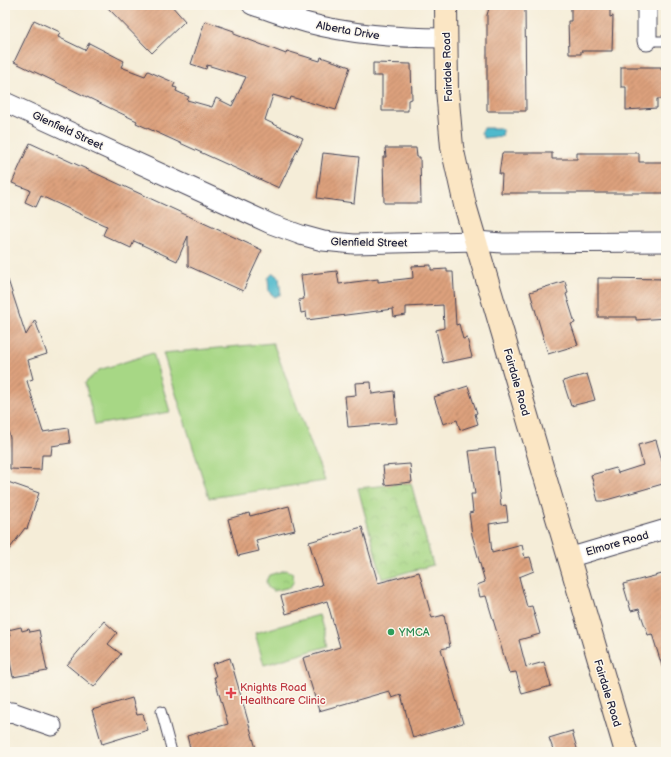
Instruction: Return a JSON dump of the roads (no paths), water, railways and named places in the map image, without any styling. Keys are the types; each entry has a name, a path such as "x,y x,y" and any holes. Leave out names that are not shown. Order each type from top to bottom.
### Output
{"street":[{"name":"Alberta Drive","path":"252,5 308,23 361,33 396,38 446,38"},
{"name":"Fairdale Road","path":"446,5 447,89 452,147 464,205 476,241 626,752"},
{"path":"647,5 647,41"},
{"name":"Glenfield Street","path":"5,102 271,224 323,241 354,244 476,241 666,242"},
{"name":"Elmore Road","path":"568,558 666,528"},
{"path":"5,713 12,712 52,726"}],"lane":[{"path":"647,41 666,41"},
{"path":"161,712 172,752"}],"water":[{"path":"484,128 500,128 503,131 502,136 484,138 481,133"},
{"path":"273,273 279,278 281,294 275,297 269,292 268,278"}],"place":[{"name":"YMCA","path":"391,632"},
{"name":"Knights Road Healthcare Clinic","path":"231,693"}]}
